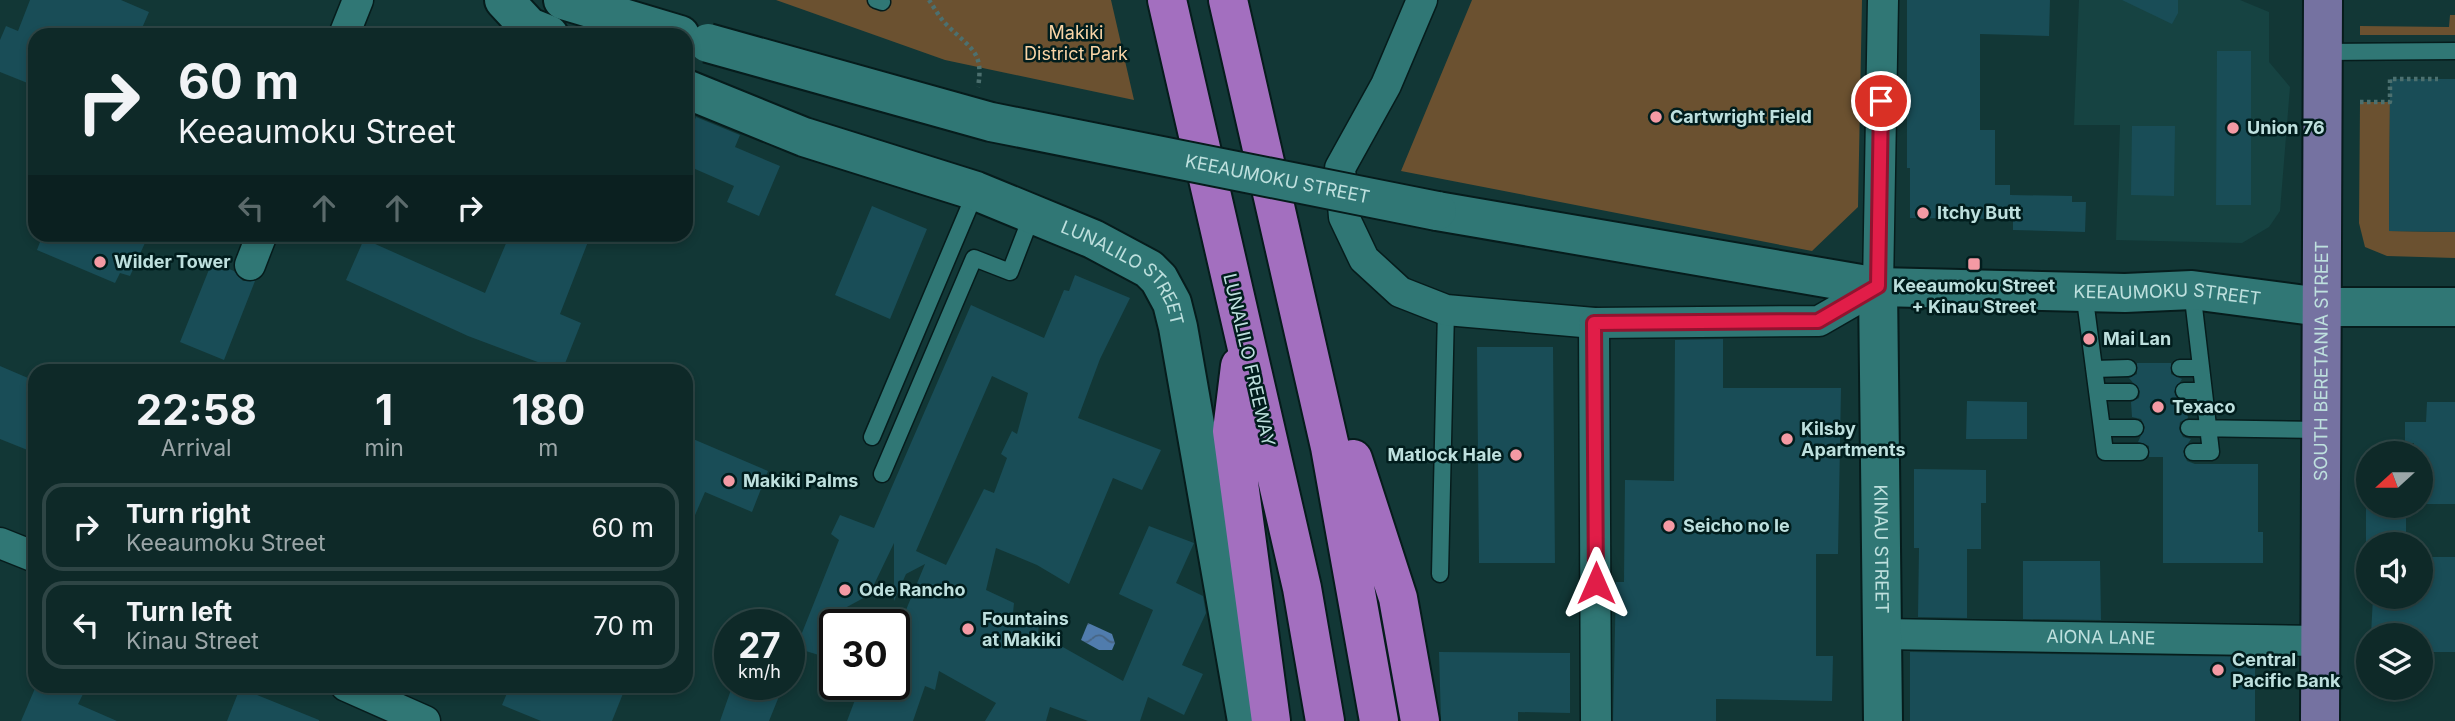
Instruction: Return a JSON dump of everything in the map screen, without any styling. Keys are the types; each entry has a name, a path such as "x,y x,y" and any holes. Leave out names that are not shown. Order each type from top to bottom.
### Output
{"highway":[{"name":"LUNALILO FREEWAY","path":"1167,0 1302,588 1325,721"},
{"path":"1228,0 1330,447 1379,721"},
{"path":"1286,251 1398,598 1420,721"},
{"path":"1243,340 1232,431 1271,721"}],"main road":[{"path":"504,0 532,28"},
{"name":"KEEAUMOKU STREET","path":"563,0 636,16 666,28"},
{"name":"SOUTH BERETANIA STREET","path":"2320,721 2323,0"},
{"name":"KEEAUMOKU STREET","path":"693,39 991,121 1437,211 1878,286 2084,292 2192,290 2321,307 2455,307"},
{"name":"LUNALILO STREET","path":"693,92 804,137 976,191 1093,239 1142,265 1158,279 1172,303 1247,721"},
{"name":"KINAU STREET","path":"1878,286 1883,721"}],"street":[{"path":"347,28 358,0"},
{"path":"1422,0 1386,85 1340,168 1344,217 1364,259 1400,292 1447,310 1594,323 1818,321 1878,286"},
{"name":"KINAU STREET","path":"1878,286 1883,0"},
{"path":"250,265 259,242"},
{"path":"1594,323 1596,721"},
{"path":"0,543 28,554"},
{"name":"AIONA LANE","path":"1882,634 2320,641"},
{"path":"362,693 425,721"}],"lane":[{"path":"2322,52 2455,51"},
{"path":"872,437 976,191"},
{"path":"882,474 974,258 1010,272 1032,215"},
{"path":"2192,290 2211,452 2193,452"},
{"path":"2084,292 2105,452 2140,452"},
{"path":"1440,574 1447,310"},
{"path":"2094,369 2128,368"},
{"path":"2180,368 2201,368"},
{"path":"2097,392 2130,391"},
{"path":"2184,391 2203,391"},
{"path":"2102,428 2135,428"},
{"path":"2189,428 2321,430"}],"path":[{"path":"929,0 948,27 968,41 981,68"},
{"path":"2360,102 2390,102 2390,79 2438,79"}],"shaded area":[{"path":"2079,0 2240,0 2269,12 2269,62 2290,87 2280,211 2269,227 2242,243 2116,240 2120,125 2074,125"}],"green space":[{"name":"Makiki District Park","path":"776,0 1111,0 1134,100 945,60"},
{"name":"Cartwright Field","path":"1472,0 1862,0 1858,207 1812,251 1401,171"},
{"path":"2450,15 2455,15 2455,35 2360,35 2360,26 2449,27"},
{"path":"2360,102 2390,102 2389,231 2455,232 2455,258 2387,256 2365,247 2359,223"}],"water":[{"path":"1088,623 1112,634 1115,643 1112,650 1099,650 1081,640"}],"building":[{"path":"30,0 121,0 149,12 142,28 28,28 28,83 0,72 0,40 6,26 18,31"},
{"path":"1907,0 2050,0 2049,36 1980,34 1980,130 1995,130 1995,185 2010,185 2010,195 2072,196 2072,202 2086,202 2085,232 2013,230 2013,219 1910,218 1910,168 1907,168"},
{"path":"2122,0 2178,0 2178,13 2172,24"},
{"name":"Union 76","path":"2217,51 2251,51 2251,205 2216,205"},
{"path":"2390,79 2455,79 2455,232 2389,231"},
{"path":"696,117 740,135 735,147 780,166 759,216 727,202 734,186 693,168 693,124"},
{"path":"2132,126 2175,126 2174,196 2131,195"},
{"path":"872,206 927,229 890,319 835,295"},
{"name":"Wilder Tower","path":"40,242 145,242 130,276 120,273 115,283 37,250"},
{"path":"363,242 371,242 485,293 507,242 588,242 560,314 581,323 565,364 543,364 468,336 346,280"},
{"path":"212,262 234,271 243,281 255,281 224,360 180,342"},
{"path":"1075,275 1130,298 1100,359 1078,418 1161,450 1142,490 1113,478 1069,584 1037,565 996,548 986,590 1014,603 1013,613 1039,626 1038,633 1123,681 1153,610 1119,594 1149,526 1194,543 1176,583 1203,596 1206,613 1182,665 1203,674 1184,715 1148,697 1140,721 1088,721 1050,707 1046,721 985,721 996,703 939,671 935,690 925,686 913,721 847,721 855,700 910,700 910,609 906,609 925,564 906,574 894,601 894,543 869,595 843,609 819,609 819,655 805,651 805,625 839,540 831,534 840,515 874,528 971,305 1044,338 1064,290 1069,291","holes":["992,376 1028,393 1017,434 1012,431 1001,454 1007,458 994,493 984,489 946,565 916,551"]},
{"path":"1723,339 1723,388 1841,388 1838,554 1816,554 1816,656 1833,656 1832,701 1716,699 1716,721 1613,721 1616,582 1624,582 1625,480 1674,481 1675,340"},
{"name":"Matlock Hale","path":"1477,347 1553,347 1555,563 1479,563"},
{"path":"2137,363 2171,363 2171,374 2182,379 2174,392 2178,400 2185,402 2188,418 2180,422 2179,429 2183,437 2191,439 2183,451 2187,461 2195,464 2258,464 2258,532 2263,532 2263,563 2163,563 2163,457 2149,457 2149,446 2138,442 2145,427 2141,419 2132,417 2131,402 2139,398 2140,391 2129,378 2137,374"},
{"path":"0,366 28,378 28,450 0,439"},
{"path":"1967,401 2027,402 2027,439 1966,439"},
{"path":"2427,402 2455,402 2455,504 2433,504 2433,441 2405,441 2405,422 2426,422"},
{"name":"Makiki Palms","path":"693,439 768,471 752,512 705,492 693,520"},
{"path":"1914,469 1986,470 1986,503 1981,503 1981,549 1967,549 1967,618 1918,617 1919,548 1914,548"},
{"path":"2366,518 2406,518 2406,532 2366,532"},
{"path":"2433,557 2455,557 2455,652 2433,652 2433,623 2372,623 2372,609 2433,609"},
{"path":"2023,561 2100,561 2101,620 2023,619"},
{"path":"1439,652 1570,653 1570,713 1518,712 1518,721 1441,721"},
{"path":"1910,652 2255,657 2255,721 1910,721"},
{"path":"33,693 84,693 78,704 117,721 21,721"},
{"path":"238,693 252,693 319,720 319,721 227,721"},
{"path":"507,693 623,693 612,721 541,721 502,705"},
{"path":"727,700 778,700 769,721 720,721"}],"place":[{"name":"Cartwright Field","path":"1656,117"},
{"name":"Union 76","path":"2233,128"},
{"name":"Itchy Butt","path":"1923,213"},
{"name":"Wilder Tower","path":"100,262"},
{"name":"Keeaumoku Street + Kinau Street","path":"1974,264"},
{"name":"Mai Lan","path":"2089,339"},
{"name":"Texaco","path":"2158,407"},
{"name":"Kilsby Apartments","path":"1787,439"},
{"name":"Matlock Hale","path":"1516,455"},
{"name":"Makiki Palms","path":"729,481"},
{"name":"Seicho no Ie","path":"1669,526"},
{"name":"Ode Rancho","path":"845,590"},
{"name":"Fountains at Makiki","path":"968,629"},
{"name":"Central Pacific Bank","path":"2218,670"}],"route":[{"path":"1596,583 1594,323 1818,321 1878,286 1881,101"}]}
